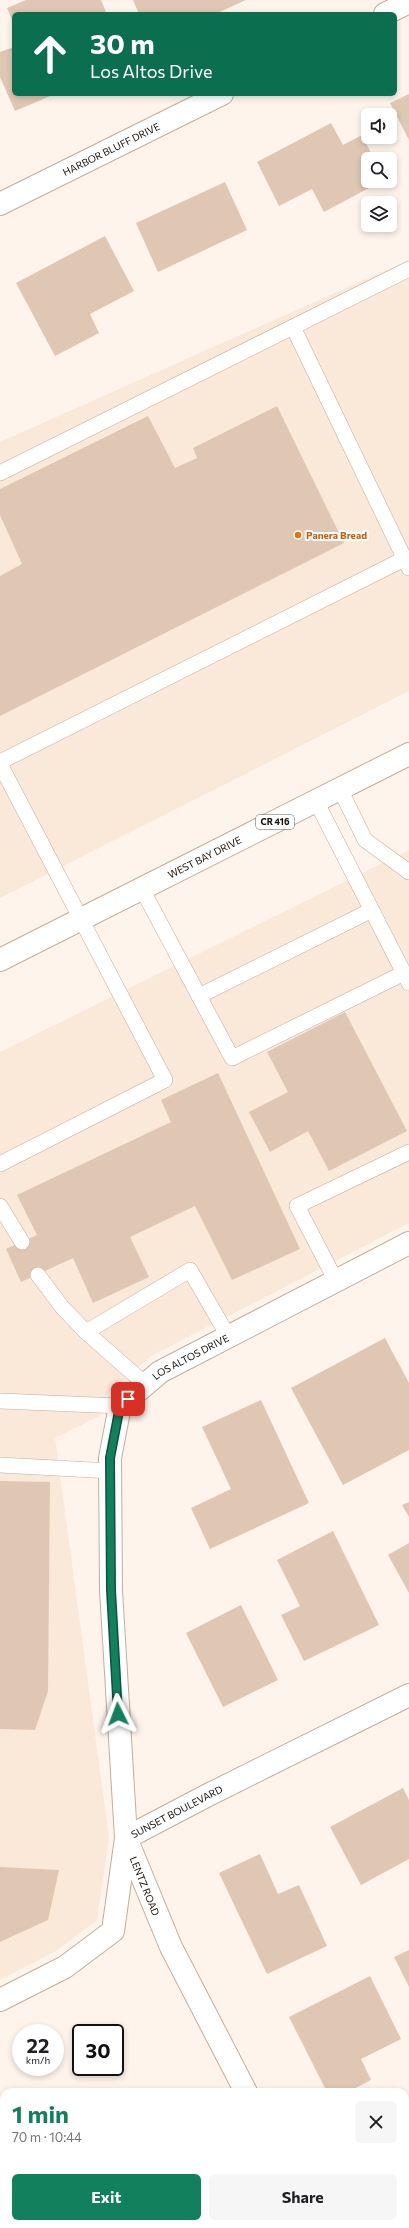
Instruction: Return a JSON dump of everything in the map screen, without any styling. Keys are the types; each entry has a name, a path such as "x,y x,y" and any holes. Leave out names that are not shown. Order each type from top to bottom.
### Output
{"street":[{"path":"388,12 409,2"},
{"name":"HARBOR BLUFF DRIVE","path":"0,204 218,96"},
{"name":"WEST BAY DRIVE","path":"0,960 409,754"},
{"name":"LOS ALTOS DRIVE","path":"120,1406 160,1372 409,1243"},
{"path":"111,1471 110,1458 120,1406"},
{"name":"LENTZ ROAD","path":"111,1471 111,1590 126,1838 170,1948 244,2088"},
{"name":"SUNSET BOULEVARD","path":"0,2000 65,1967 113,1931 126,1838 208,1795 409,1695"}],"lane":[{"path":"0,473 409,269"},
{"path":"0,1164 165,1080 0,763 407,564 293,327"},
{"path":"340,789 365,840 409,872"},
{"path":"142,889 232,1058 406,978 316,801"},
{"path":"199,996 372,910"},
{"path":"336,1280 297,1206 409,1152"},
{"path":"0,1206 22,1242"},
{"path":"86,1332 190,1270 228,1336"},
{"path":"38,1275 62,1307 86,1332 146,1384"},
{"path":"0,1401 120,1406"},
{"path":"0,1466 111,1471"}],"shaded area":[{"path":"409,260 409,691 0,898 0,442"},
{"path":"409,850 409,1223 151,1356 108,1393 103,1402 101,1415 55,1438 109,1838 97,1920 56,1951 0,1980 0,1052"}],"building":[{"path":"26,0 101,0 106,12 12,12 12,19 7,8"},
{"path":"133,0 246,0 219,12 138,12"},
{"path":"12,48 12,96 50,96 15,111 0,77 0,52"},
{"path":"409,94 409,140 397,117 397,108 393,108 390,103"},
{"path":"331,123 343,145 361,136 361,144 366,144 370,152 361,152 361,188 369,188 324,212 312,189 279,206 257,162"},
{"path":"225,182 247,230 158,272 136,223"},
{"path":"105,236 134,291 90,314 99,333 55,356 16,283"},
{"path":"277,406 344,543 0,716 0,576 22,564 0,515 0,489 148,416 175,468 197,458 193,448"},
{"path":"345,1012 407,1131 329,1171 308,1131 270,1152 249,1112 288,1092 267,1052"},
{"path":"218,1073 300,1249 232,1280 195,1206 130,1237 149,1277 93,1303 73,1258 21,1282 6,1249 37,1235 17,1195 171,1122 161,1100"},
{"path":"385,1338 409,1383 409,1450 343,1485 291,1388"},
{"path":"261,1400 309,1503 210,1549 191,1508 231,1489 202,1427"},
{"path":"0,1481 50,1482 48,1691 35,1730 0,1729"},
{"path":"409,1502 409,1517 402,1505"},
{"path":"333,1531 379,1625 304,1661 281,1615 300,1606 277,1560"},
{"path":"409,1543 409,1593 388,1555"},
{"path":"241,1605 278,1680 223,1707 186,1633"},
{"path":"403,1788 409,1800 409,1859 361,1885 330,1827"},
{"path":"260,1854 278,1894 299,1885 327,1946 267,1974 219,1873"},
{"path":"0,1867 59,1870 48,1920 0,1942"},
{"path":"409,1950 409,1987 394,1957"},
{"path":"370,1976 401,2039 361,2059 371,2080 356,2088 325,2088 289,2017"}],"place":[{"name":"Panera Bread","path":"298,535"}],"route":[{"path":"118,1714 111,1590 110,1458 120,1406 128,1399"}]}
